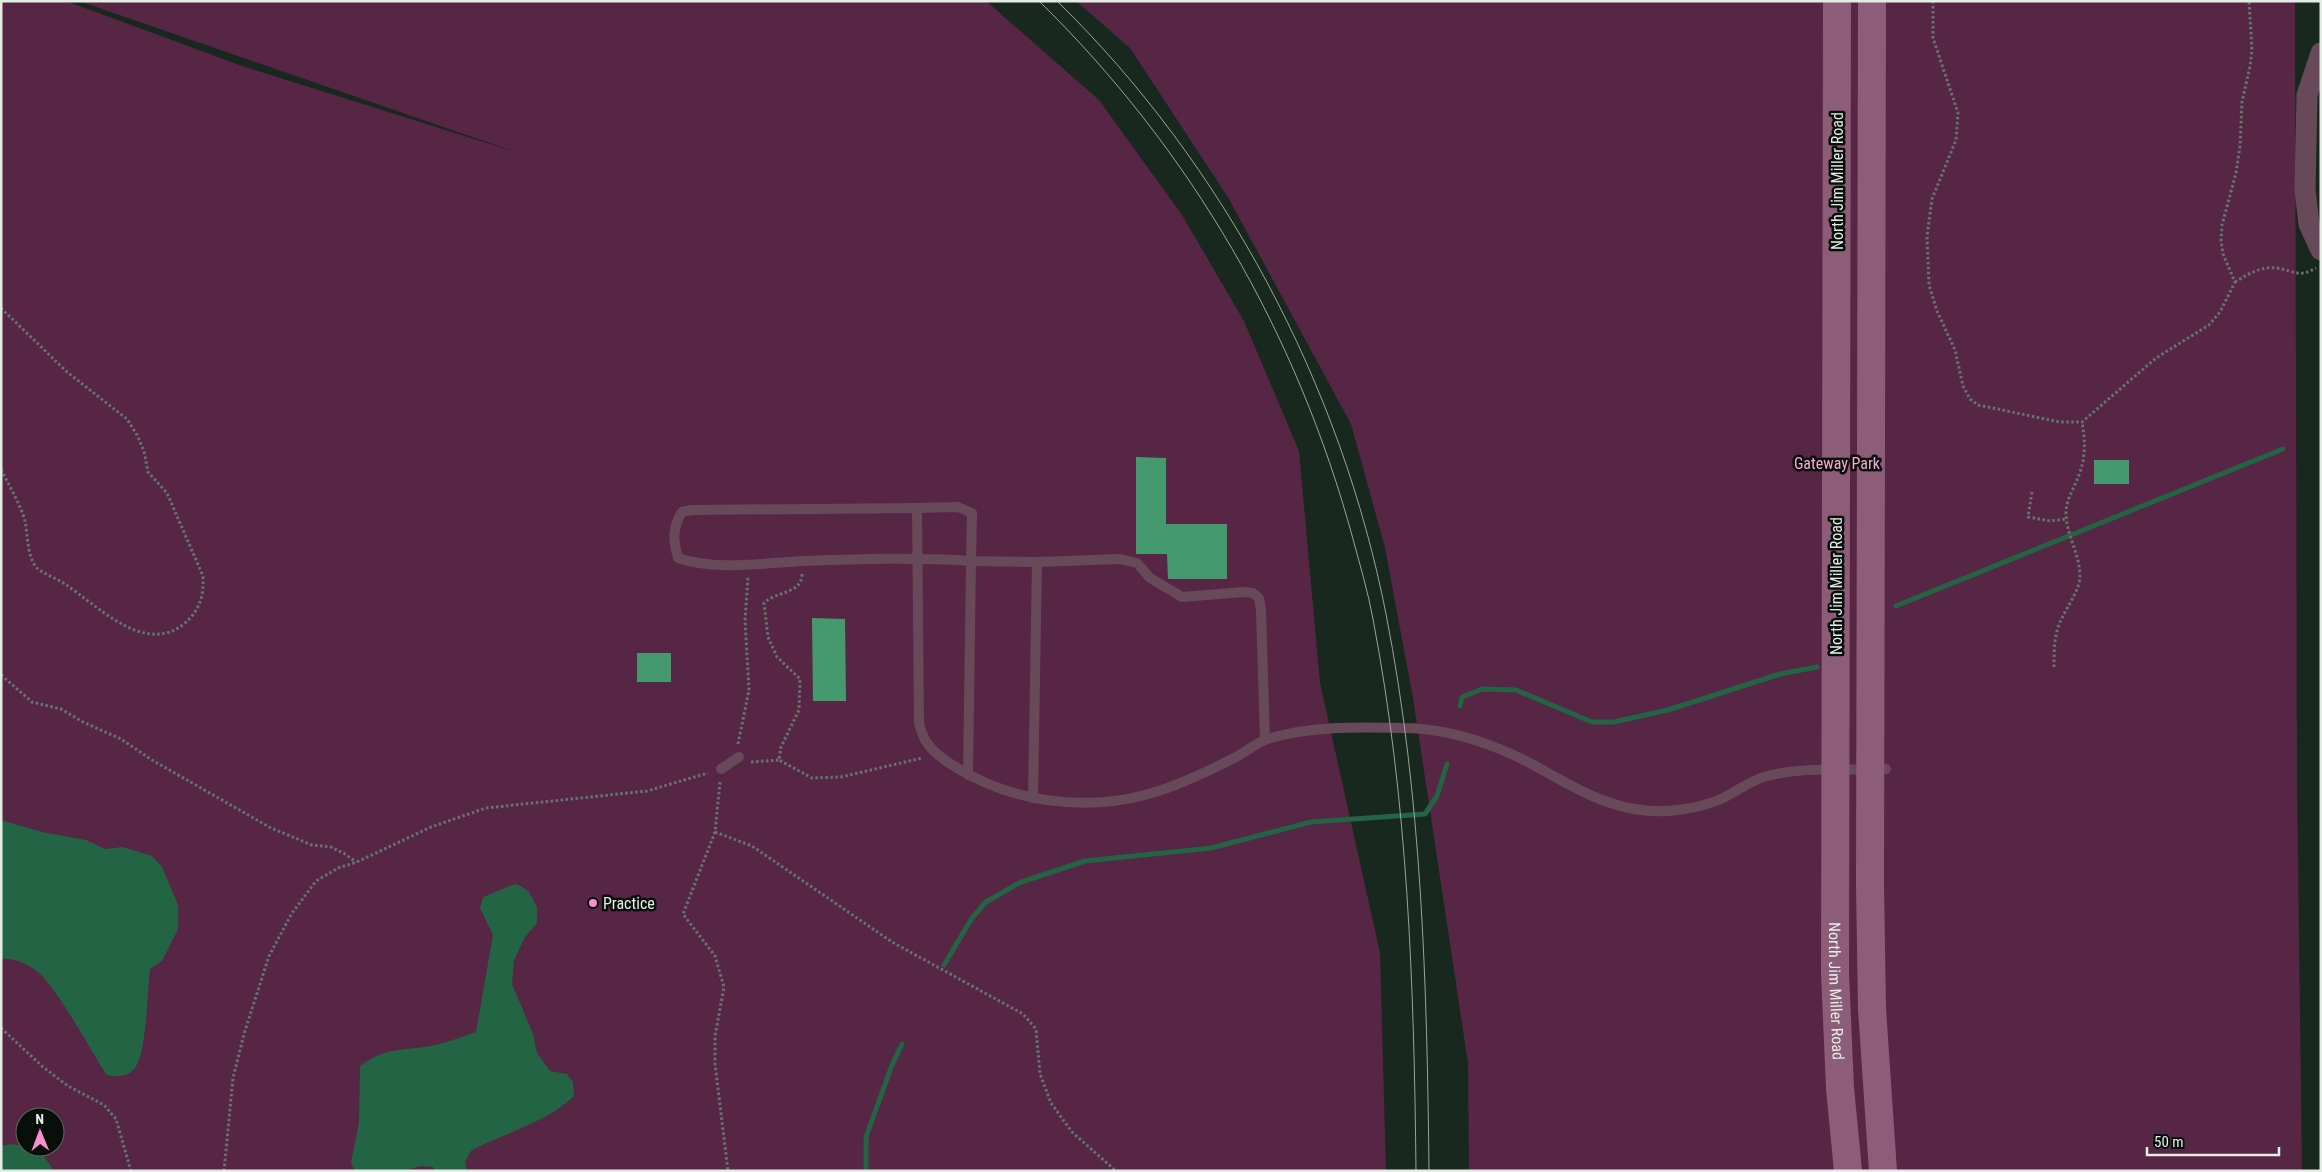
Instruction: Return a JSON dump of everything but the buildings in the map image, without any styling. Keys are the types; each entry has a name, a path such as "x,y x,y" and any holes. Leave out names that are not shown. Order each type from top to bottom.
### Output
{"main road":[{"name":"North Jim Miller Road","path":"1836,1 1835,770 1837,1030 1848,1171"},
{"path":"1872,1 1878,770 1872,1009 1883,1171"},
{"path":"1836,106 1872,106"}],"street":[{"path":"2321,54 2307,95 2305,190 2309,224 2321,250"}],"lane":[{"path":"968,774 970,561 972,513 958,507 692,510 682,512 675,524 673,539 678,558 694,563 749,564 917,557 970,561 1037,562 1120,559 1137,563 1150,578 1182,597 1244,592 1253,593 1259,598 1261,610 1265,740"},
{"path":"917,508 919,724 926,742 937,754 968,774 997,788 1033,798 1076,803 1114,801 1146,795 1182,782 1238,756 1265,740 1311,730 1349,727 1418,728 1457,735 1503,750 1568,786 1605,802 1646,810 1665,811 1695,808 1721,799 1764,776 1793,771 1878,770"},
{"path":"1033,798 1037,562"},
{"path":"721,769 739,757"}],"path":[{"path":"1933,1 1933,38 1958,113 1956,140 1932,199 1927,260 1929,285 1937,311 1955,350 1963,386 1970,399 1978,405 2060,422 2082,422 2156,358 2209,325 2220,312 2235,282 2251,272 2264,268 2277,268 2302,274 2321,266"},
{"path":"2235,282 2223,254 2221,240 2222,225 2236,173 2240,146 2242,102 2252,50 2249,1"},
{"path":"1,308 67,372 126,419 138,435 144,451 148,472 167,493 203,576 203,591 200,605 191,618 180,628 166,633 151,634 136,631 101,611 65,584 37,568 32,558 24,520 1,469"},
{"path":"2054,667 2054,650 2058,627 2079,582 2079,574 2066,519 2067,503 2080,472 2084,456 2082,422"},
{"path":"2032,492 2028,517 2050,521 2066,519"},
{"path":"779,760 782,747 799,710 800,680 777,657 768,637 764,603 771,596 796,588 802,580 802,561"},
{"path":"749,564 745,620 749,690 740,732 739,757 745,762 779,760 812,778 841,777 937,754"},
{"path":"1,676 32,702 61,709 83,722 121,739 152,760 271,828 312,846 330,848 345,854 357,862"},
{"path":"224,1171 233,1078 244,1034 270,956 292,913 316,881 338,868 357,862 431,828 486,808 647,791 721,769 714,832 683,914 715,956 724,987 715,1036 715,1064 728,1171"},
{"path":"714,832 752,846 892,942 1023,1014 1036,1029 1040,1074 1051,1103 1072,1132 1116,1171"},
{"path":"1,1028 42,1066 68,1086 104,1105 116,1119 132,1171"}],"green space":[{"path":"1,1 66,1 242,66 519,153 79,1 986,1 1099,100 1182,215 1244,321 1299,451 1320,683 1380,953 1386,1171 1,1171"},
{"name":"Gateway Park","path":"1076,1 2295,1 2297,783 2302,1171 1469,1171 1468,1063 1413,698 1385,548 1351,424 1229,199 1130,48"}],"shaded area":[{"path":"1,820 42,832 86,840 105,849 123,847 152,856 162,867 178,905 178,929 162,961 150,969 142,1049 135,1068 126,1075 107,1075 62,1002 42,976 23,963 10,959 1,959"},
{"path":"515,884 529,892 537,907 537,923 525,937 514,960 512,984 533,1034 537,1053 550,1071 567,1074 573,1082 574,1096 564,1105 539,1120 471,1151 465,1162 467,1171 435,1171 433,1167 422,1166 400,1171 355,1171 351,1163 359,1122 360,1066 386,1053 437,1045 476,1032 493,935 480,908 483,897"},
{"path":"15,1145 15,1157 44,1157 54,1171 1,1171 1,1146"}],"waterway":[{"path":"1896,606 2283,449"},
{"path":"1460,706 1462,697 1482,689 1516,690 1592,722 1614,722 1668,710 1780,674 1817,667"},
{"path":"944,965 972,918 986,902 1021,882 1085,861 1211,848 1311,822 1425,814 1437,796 1447,764"},
{"path":"866,1171 866,1137 892,1065 902,1044"}],"tram line":[{"path":"1039,1 1094,58 1144,119 1190,182 1232,249 1269,318 1302,389 1330,463 1353,539 1371,609 1385,688 1394,757 1407,894 1411,963 1416,1171"},
{"path":"1057,1 1117,65 1173,133 1223,206 1267,283 1306,362 1339,445 1366,529 1386,614 1398,683 1408,752 1415,822 1424,961 1429,1171"}],"place":[{"name":"Practice","path":"593,903"}]}
